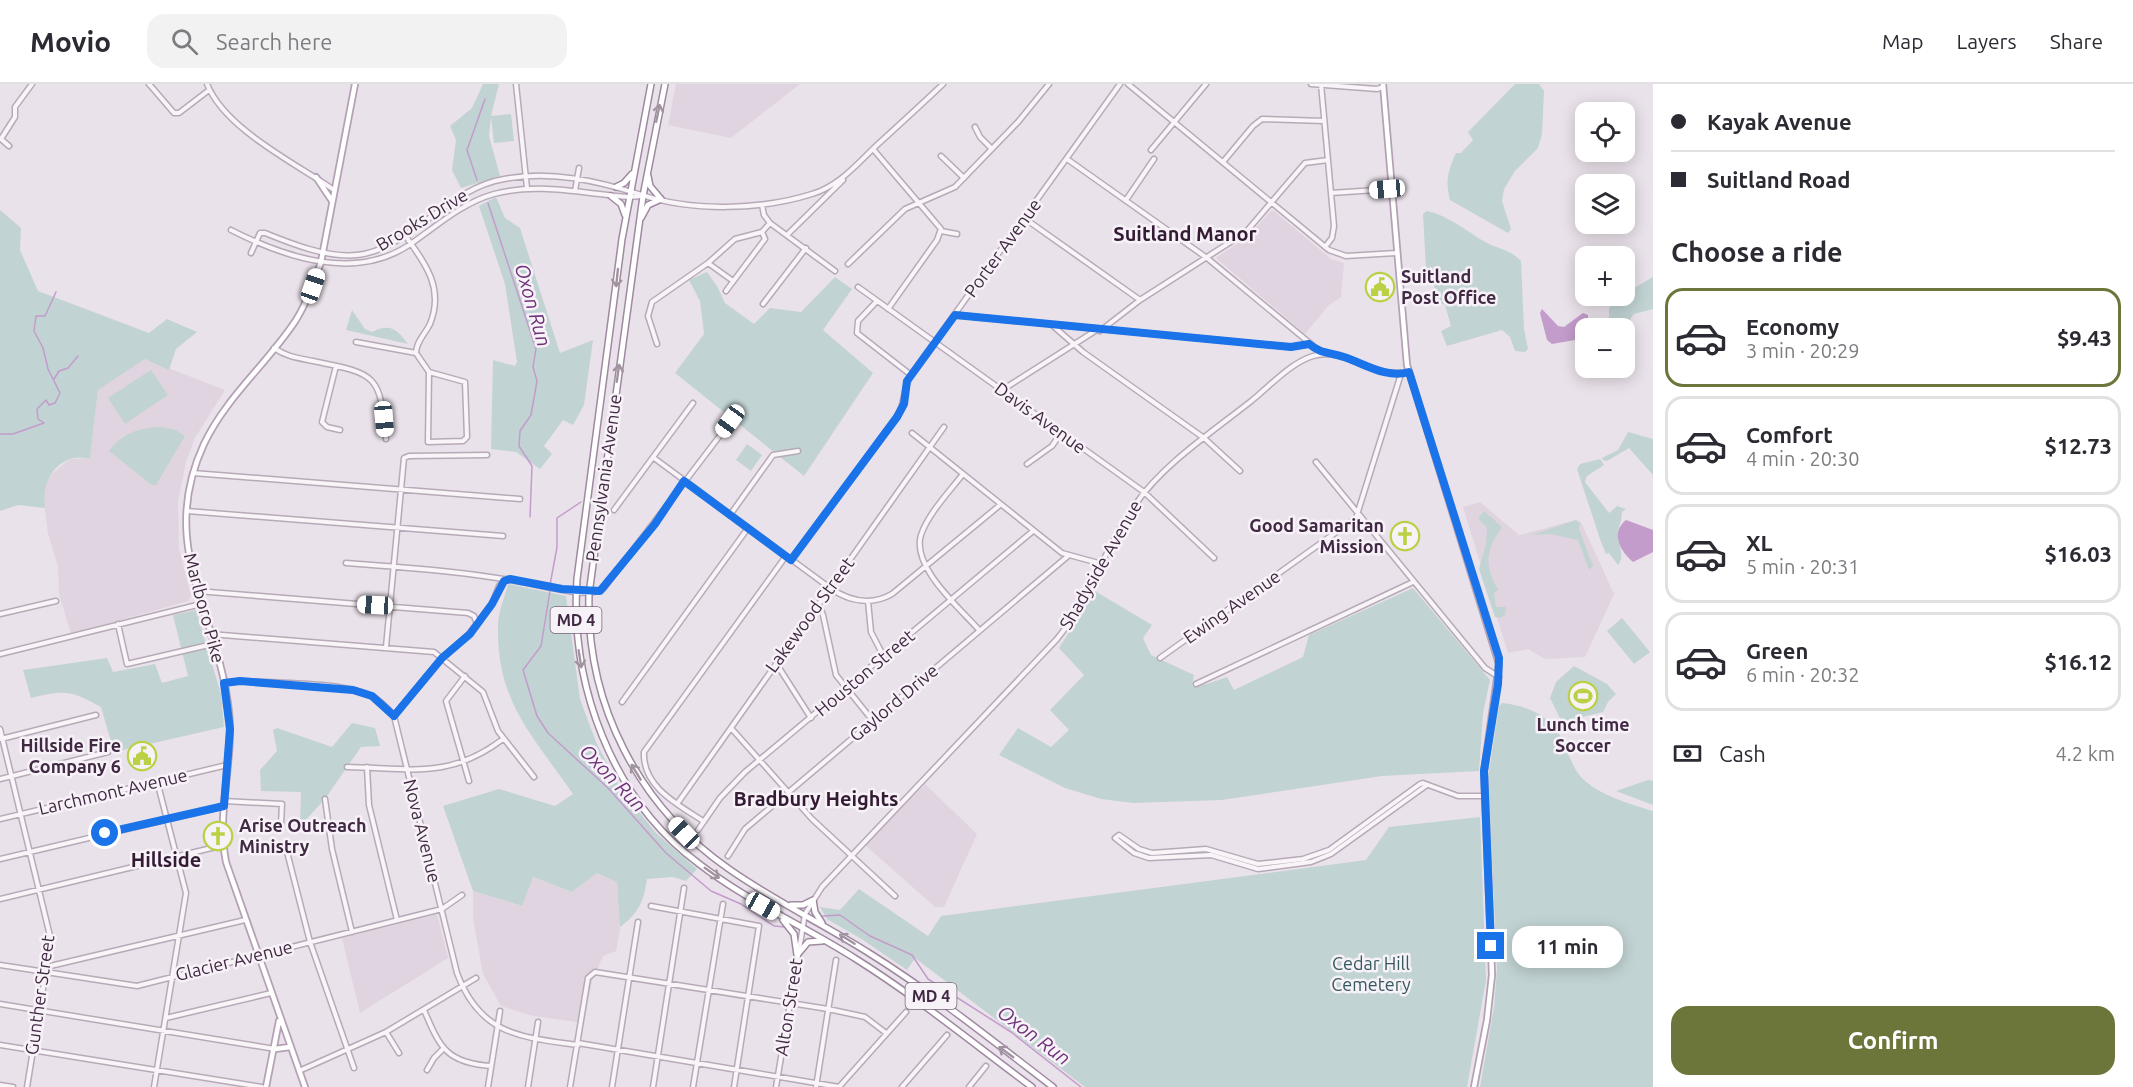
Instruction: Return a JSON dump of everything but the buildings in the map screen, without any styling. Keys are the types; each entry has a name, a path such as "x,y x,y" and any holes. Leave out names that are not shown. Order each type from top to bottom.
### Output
{"highway":[{"name":"Pennsylvania Avenue","path":"651,84 629,197 577,591 578,639 585,682 601,734 617,767 646,810 677,845 703,867 752,899 835,946 899,988 1032,1087"},
{"name":"Pennsylvania Avenue","path":"665,84 638,225 590,592 592,648 603,701 620,744 644,785 672,820 706,852 738,875 823,924 923,990 1053,1087"},
{"path":"616,187 625,182 634,170"},
{"path":"638,225 648,205 661,199 650,186 647,170"},
{"path":"611,196 621,204 626,220"},
{"path":"752,899 789,926 796,942 797,955"},
{"path":"789,905 803,905 813,900 815,912 823,924"},
{"path":"797,955 802,947 812,941 821,941 835,946"}],"main road":[{"name":"Marlboro Pike","path":"305,1087 228,869 224,845 224,804 230,729 224,683 196,591 187,550 186,511 193,472 215,424 301,311 321,262 355,84"},
{"path":"1380,85 1404,350 1495,642 1499,677 1486,752 1485,796 1492,975 1487,1020 1474,1087"},
{"path":"316,177 332,201"},
{"path":"264,1087 275,1049 280,1018"},
{"path":"275,1049 290,1047"}],"street":[{"path":"9,146 1,139 15,118 15,107 32,84"},
{"path":"149,84 169,110 175,113 209,90"},
{"path":"207,84 224,111 237,124 334,190"},
{"path":"516,84 527,188"},
{"name":"Brooks Drive","path":"643,196 631,190 577,179 525,176 494,181 467,192 380,248 357,255 323,251 265,233 260,233 257,242 321,262 366,263 384,259 411,244 469,204 491,195 527,188 611,196 643,196 734,207 762,205 813,194 831,186 852,170 943,84"},
{"path":"848,264 901,212 946,193 964,178 1049,84"},
{"name":"Porter Avenue","path":"791,560 897,417 903,406 905,386 911,375 1120,84"},
{"path":"1128,84 1325,247 1346,256 1396,253"},
{"path":"1151,150 1206,84"},
{"path":"1311,84 1377,89 1380,85"},
{"path":"1321,85 1334,226 1332,238 1325,247"},
{"path":"1223,162 1253,126 1262,119 1324,121"},
{"path":"975,127 980,137 992,149"},
{"path":"873,149 921,202 940,225 941,231 888,309"},
{"path":"941,156 964,178"},
{"path":"1067,159 1207,258 1324,354 1339,355 1377,370 1401,374 1409,372"},
{"path":"1126,200 1154,159"},
{"path":"1002,390 1098,330 1140,300 1246,232 1305,163 1328,160"},
{"path":"575,191 579,168"},
{"path":"788,234 852,170"},
{"path":"1330,193 1391,189"},
{"path":"813,194 818,203"},
{"path":"762,205 764,215 770,223 788,234 835,271"},
{"path":"1024,218 1140,300"},
{"path":"657,344 648,318 649,305 708,263 735,239 762,231 770,223"},
{"path":"231,230 257,242 251,253"},
{"path":"726,291 765,239 762,231"},
{"path":"941,231 957,234"},
{"path":"404,234 430,270 436,294 432,318 418,342 416,353 429,372 428,442 462,442 466,437 465,382 429,372"},
{"path":"763,304 806,248"},
{"path":"708,263 733,281"},
{"name":"Davis Avenue","path":"858,287 1144,492 1214,558"},
{"path":"877,301 858,321 857,333 911,375"},
{"path":"955,315 1293,347 1309,344"},
{"path":"1052,325 1073,345 1204,438 1240,471"},
{"path":"356,342 416,353"},
{"path":"274,348 290,357 336,366 374,381 382,398 386,440"},
{"name":"Shadyside Avenue","path":"802,928 805,914 813,900 1070,623 1144,492 1204,438 1300,362 1324,354"},
{"path":"336,366 322,422 327,427 340,430"},
{"path":"1359,515 1401,374"},
{"path":"614,510 693,403"},
{"path":"346,563 510,579 577,591 596,592 604,588 730,421"},
{"name":"Lakewood Street","path":"677,804 944,427"},
{"path":"912,433 1000,505 1068,556 1102,564"},
{"path":"1027,464 1048,449 1061,433"},
{"path":"730,515 773,455 798,451"},
{"path":"386,647 403,463 407,456 487,455"},
{"path":"654,458 830,588 848,598 868,601 892,594 1000,505"},
{"path":"1316,462 1485,668 1499,677"},
{"path":"193,472 520,499"},
{"path":"963,474 923,529 919,548 925,567 980,630"},
{"path":"186,511 502,536"},
{"name":"Ewing Avenue","path":"1160,658 1332,537 1359,515"},
{"path":"622,702 748,528"},
{"name":"Houston Street","path":"698,830 729,788 758,761 846,690 1033,531"},
{"path":"703,821 663,794 651,777 645,763 645,750 786,556"},
{"name":"Gaylord Drive","path":"728,856 742,832 1068,556"},
{"path":"224,683 240,681 353,690 372,696 394,716 442,658 464,640 477,624 501,583 510,579"},
{"path":"1197,684 1413,582"},
{"path":"196,591 468,613 474,616 477,624"},
{"path":"0,614 56,601"},
{"path":"868,601 871,632 884,657"},
{"path":"0,654 201,604"},
{"path":"819,605 834,670 846,690 873,721"},
{"path":"118,624 127,664 213,644"},
{"path":"209,634 430,650 465,676 484,694 503,739 534,777"},
{"path":"776,662 811,718"},
{"path":"465,676 446,702 469,781"},
{"path":"1,739 96,715"},
{"name":"Nova Avenue","path":"394,716 463,988 475,1007 499,1027 521,1037 657,1056 816,1085 839,1087"},
{"path":"731,728 788,793 851,857 895,896"},
{"name":"Gunther Street","path":"0,729 51,940 27,1087"},
{"path":"347,767 437,769 475,758 503,739"},
{"path":"0,779 108,752"},
{"name":"Larchmont Avenue","path":"0,819 227,765"},
{"path":"367,767 367,797 397,920"},
{"path":"154,1087 186,893 157,781"},
{"path":"1117,837 1152,854 1206,849 1258,864 1324,853 1420,784 1458,796 1485,796"},
{"path":"325,799 332,849 352,932"},
{"path":"0,859 224,804 282,804 281,824"},
{"path":"285,844 310,942 354,1068"},
{"path":"0,899 224,845"},
{"path":"652,1087 684,888"},
{"name":"Glacier Avenue","path":"0,965 46,970 135,986 442,909 462,895"},
{"path":"693,1087 723,904"},
{"path":"651,906 757,924 760,928 734,1087"},
{"path":"46,970 181,934 246,920"},
{"path":"612,1087 638,922"},
{"name":"Alton Street","path":"777,1087 802,928"},
{"path":"816,1085 836,960"},
{"path":"570,1087 588,978 593,973 828,1008 865,1017 886,1033"},
{"path":"299,1071 386,1032 463,988 476,978"},
{"path":"166,1018 271,993"},
{"path":"0,1004 275,1049"},
{"path":"424,1010 443,1049 459,1061 491,1066"},
{"path":"488,1087 500,1011"},
{"path":"839,1087 906,1012"},
{"path":"528,1087 538,1022"},
{"path":"386,1032 399,1053"},
{"path":"902,1087 947,1035"},
{"path":"0,1045 264,1087"},
{"path":"427,1070 443,1049"},
{"path":"969,1087 986,1065"},
{"path":"0,1085 13,1087"}],"shaded area":[{"path":"676,84 800,84 731,138 668,125"},
{"path":"1271,211 1274,211 1331,259 1344,263 1341,297 1329,305 1305,334 1216,258 1248,236"},
{"path":"1542,309 1558,326 1564,327 1575,319 1575,340 1552,344 1547,340 1540,313"},
{"path":"1583,313 1588,315 1588,318 1576,318"},
{"path":"145,359 225,390 195,438 186,462 178,501 179,549 191,595 188,601 71,634 59,594 58,566 48,534 43,494 48,477 70,459 90,458 98,390"},
{"path":"1480,502 1519,535 1576,520 1581,522 1614,594 1585,657 1545,659 1528,649 1508,653 1463,507"},
{"path":"1626,520 1653,530 1653,552 1633,562 1624,553 1618,536 1621,525"},
{"path":"925,784 977,834 944,907 935,907 865,845"},
{"path":"597,873 617,881 620,930 616,951 603,956 592,981 584,1023 533,1016 501,1006 483,974 473,918 473,891 521,906 532,877 572,892"},
{"path":"437,914 448,958 360,1013 342,938"}],"green space":[{"path":"483,84 499,84 491,116 511,114 514,141 494,143 491,117 489,136 500,176 461,188 452,170 456,140 450,126 472,108"},
{"path":"1515,84 1539,84 1544,91 1542,134 1538,148 1515,171 1504,189 1502,201 1511,229 1508,233 1450,200 1448,182 1449,171 1456,153 1461,153 1473,140 1468,132"},
{"path":"496,197 505,218 520,228 560,353 593,340 584,405 573,425 563,420 544,446 552,454 540,469 516,452 491,449 493,360 515,366 517,362 505,284 479,206"},
{"path":"0,210 21,228 20,250 38,291 149,333 167,319 197,332 176,349 169,370 145,359 98,390 90,458 72,458 57,467 48,479 44,500 45,508 18,505 0,511"},
{"path":"1427,211 1451,220 1487,243 1513,254 1521,261 1524,329 1528,349 1525,352 1515,351 1510,337 1502,330 1447,346 1441,331 1451,326 1445,305 1439,303 1430,271 1426,269 1423,214"},
{"path":"707,272 725,303 754,324 770,308 801,312 835,277 852,289 823,330 873,373 804,476 675,373 704,334 700,301 689,280"},
{"path":"1653,277 1653,309 1634,314 1631,318 1609,318 1610,306 1635,306 1635,287"},
{"path":"352,310 365,329 372,332 384,328 393,329 408,344 346,330"},
{"path":"151,370 168,395 125,424 108,398"},
{"path":"160,427 176,430 185,436 156,485 152,485 109,451 125,436"},
{"path":"1628,432 1653,439 1653,475 1629,448 1607,461 1603,460 1602,458 1618,450"},
{"path":"747,444 762,455 751,471 736,460"},
{"path":"1600,459 1604,465 1587,476 1585,482 1609,513 1617,506 1626,509 1622,512 1618,532 1621,557 1618,565 1609,553 1606,554 1577,469 1580,464"},
{"path":"1484,511 1502,527 1492,544 1488,558 1490,573 1498,590 1494,593 1496,607 1506,607 1505,615 1500,618 1495,617 1479,569 1486,544 1487,528 1478,518"},
{"path":"1576,520 1580,523 1579,529 1593,566 1589,570 1578,540 1550,534 1532,535"},
{"path":"508,584 566,596 580,699 596,742 619,786 655,832 697,869 686,881 673,877 647,879 639,906 620,927 617,882 597,873 572,892 533,877 522,906 473,891 443,806 499,789 555,806 573,794 520,717 503,676 499,652 498,620"},
{"path":"1413,588 1490,680 1483,713 1479,771 1382,776 1222,800 1133,803 1101,799 1065,788 999,755 1018,728 1051,747 1069,730 1050,710 1084,675 1059,648 1095,591 1152,625 1143,638 1151,655 1194,675 1192,686 1227,677 1234,690 1303,657 1309,635"},
{"path":"196,610 221,694 224,727 114,752 101,707 82,697 67,693 31,698 23,670 107,658 113,672 155,664 162,683 188,676 173,615"},
{"path":"1622,618 1650,652 1634,664 1607,631"},
{"name":"Lunch time Soccer","path":"1574,666 1607,684 1616,694 1608,702 1603,712 1562,722 1550,698 1556,682"},
{"path":"1502,703 1531,710 1547,720 1560,735 1576,770 1596,789 1653,811 1653,1087 1480,1087 1494,1007 1497,969 1488,778 1499,706"},
{"path":"352,723 375,728 380,746 361,747 325,799 300,826 301,792 261,791 260,770 277,751 273,730 277,728 332,747"},
{"path":"1648,780 1653,781 1653,805 1616,791"},
{"name":"Cedar Hill Cemetery","path":"1480,817 1486,980 1467,1087 1085,1087 915,958 907,970 827,919 820,907 840,910 859,889 928,936 941,916 1366,860 1389,827"}],"waterway":[{"name":"Oxon Run","path":"477,180 467,150 485,99"},
{"name":"Oxon Run","path":"488,203 536,349 533,367 537,381 531,415 520,431 519,446 532,466 530,517"},
{"path":"0,434 13,434 44,423 38,419 37,409 46,400 49,405 55,403 60,393 34,331 36,316 45,316 56,292"},
{"path":"54,379 59,371 68,368 78,356"},
{"name":"Oxon Run","path":"550,585 557,547 557,518 581,502"},
{"name":"Oxon Run","path":"550,591 541,646 523,670 537,716 548,733 608,788 666,853 711,891 741,904 774,926 785,927"},
{"name":"Oxon Run","path":"823,916 840,915 870,936 912,955 928,979 1011,1032 1081,1087"}],"place":[{"name":"Suitland Post Office","path":"1380,287"},
{"name":"Good Samaritan Mission","path":"1405,536"},
{"name":"Lunch time Soccer","path":"1583,696"},
{"name":"Hillside Fire Company 6","path":"142,756"},
{"name":"Arise Outreach Ministry","path":"218,836"}],"district":[{"name":"Suitland Manor","path":"1185,234"},
{"name":"Bradbury Heights","path":"816,799"},
{"name":"Hillside","path":"166,860"}],"route":[{"path":"105,833 207,808 224,806 230,744 228,701 224,683 240,681 343,688 372,696 394,716 442,658 470,634 492,604 501,583 510,579 562,589 600,591 655,524 684,481 791,560 897,417 904,404 904,388 907,381 955,315 1100,331 1291,347 1309,344 1324,354 1345,357 1377,370 1401,374 1409,372 1499,658 1500,670 1484,771 1491,946"}]}
